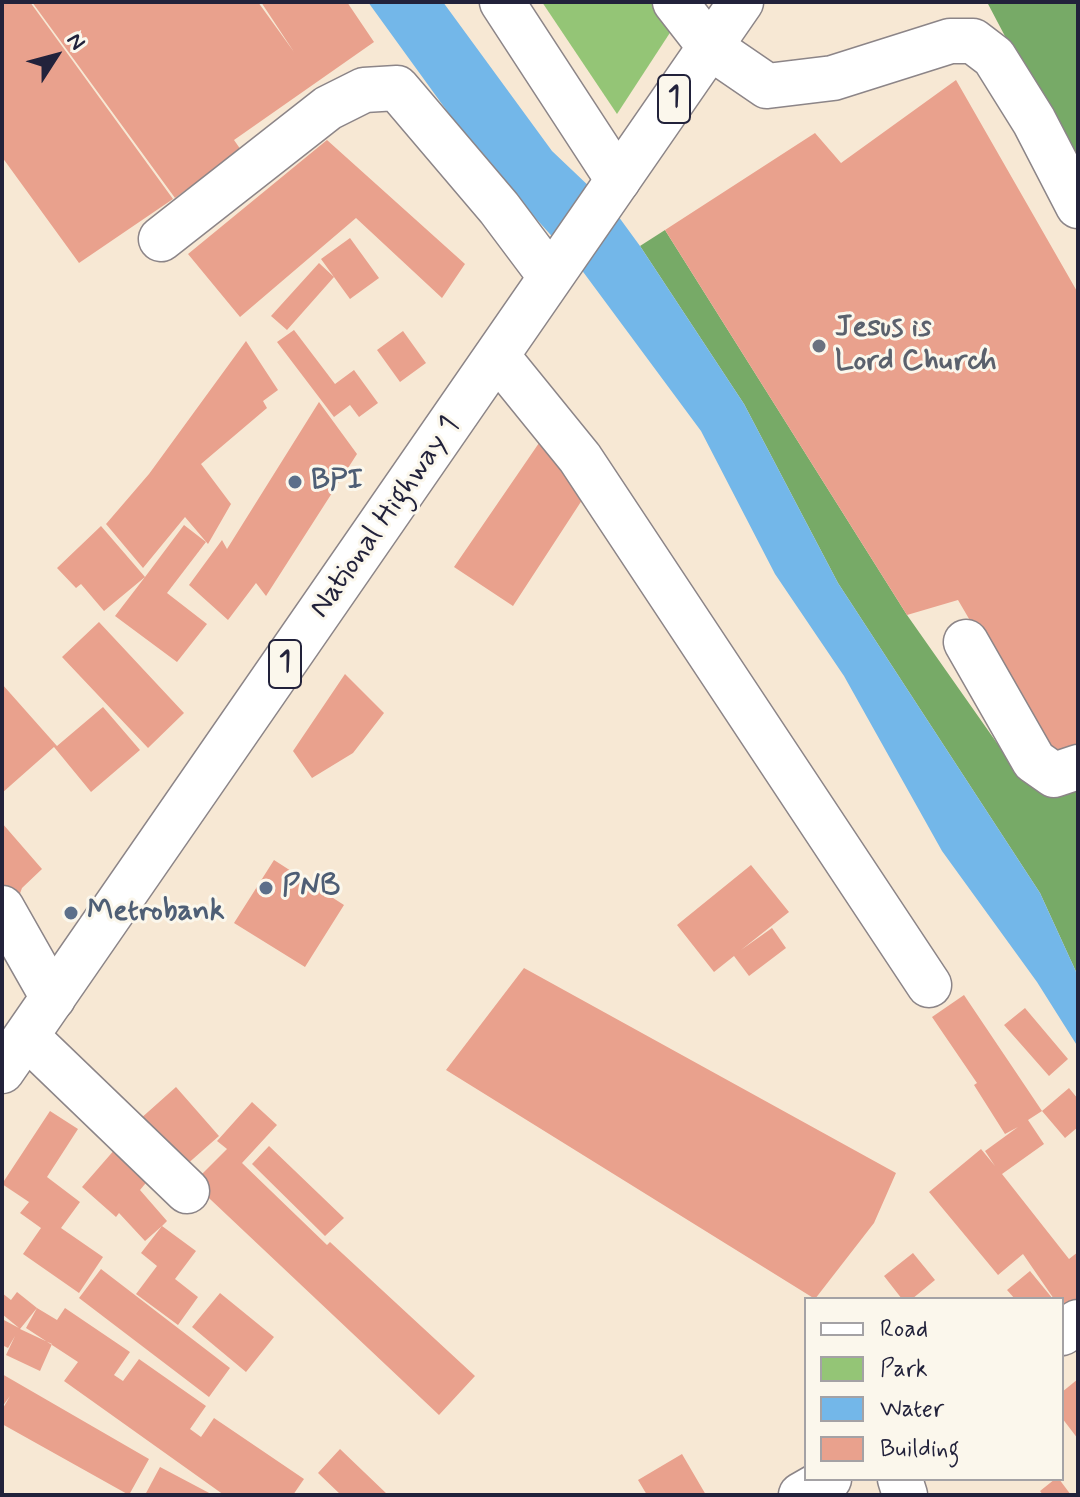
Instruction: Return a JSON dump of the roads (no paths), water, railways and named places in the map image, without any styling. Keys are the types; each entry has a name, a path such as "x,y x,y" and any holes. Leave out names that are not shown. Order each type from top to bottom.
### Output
{"main road":[{"path":"502,2 612,187"},
{"path":"675,2 710,47 767,86 833,78 950,41 973,41 994,57 1034,121 1078,206"},
{"name":"National Highway 1","path":"2,1071 741,2"},
{"path":"161,239 328,108 364,90 397,88 499,208 558,265"},
{"path":"498,357 580,458 929,985"},
{"path":"966,642 1034,761 1054,775 1078,767"},
{"path":"2,908 53,998"},
{"path":"27,1037 187,1191"},
{"path":"801,1495 826,1481"}],"water":[{"path":"368,2 443,2 552,151 613,209 640,246 744,404 838,583 1040,893 1078,976 1078,1047 1037,982 942,851 844,676 775,574 701,431 578,265 481,158"}],"place":[{"name":"Jesus is Lord Church","path":"819,346"},
{"name":"BPI","path":"295,482"},
{"name":"PNB","path":"266,888"},
{"name":"Metrobank","path":"71,913"}]}
